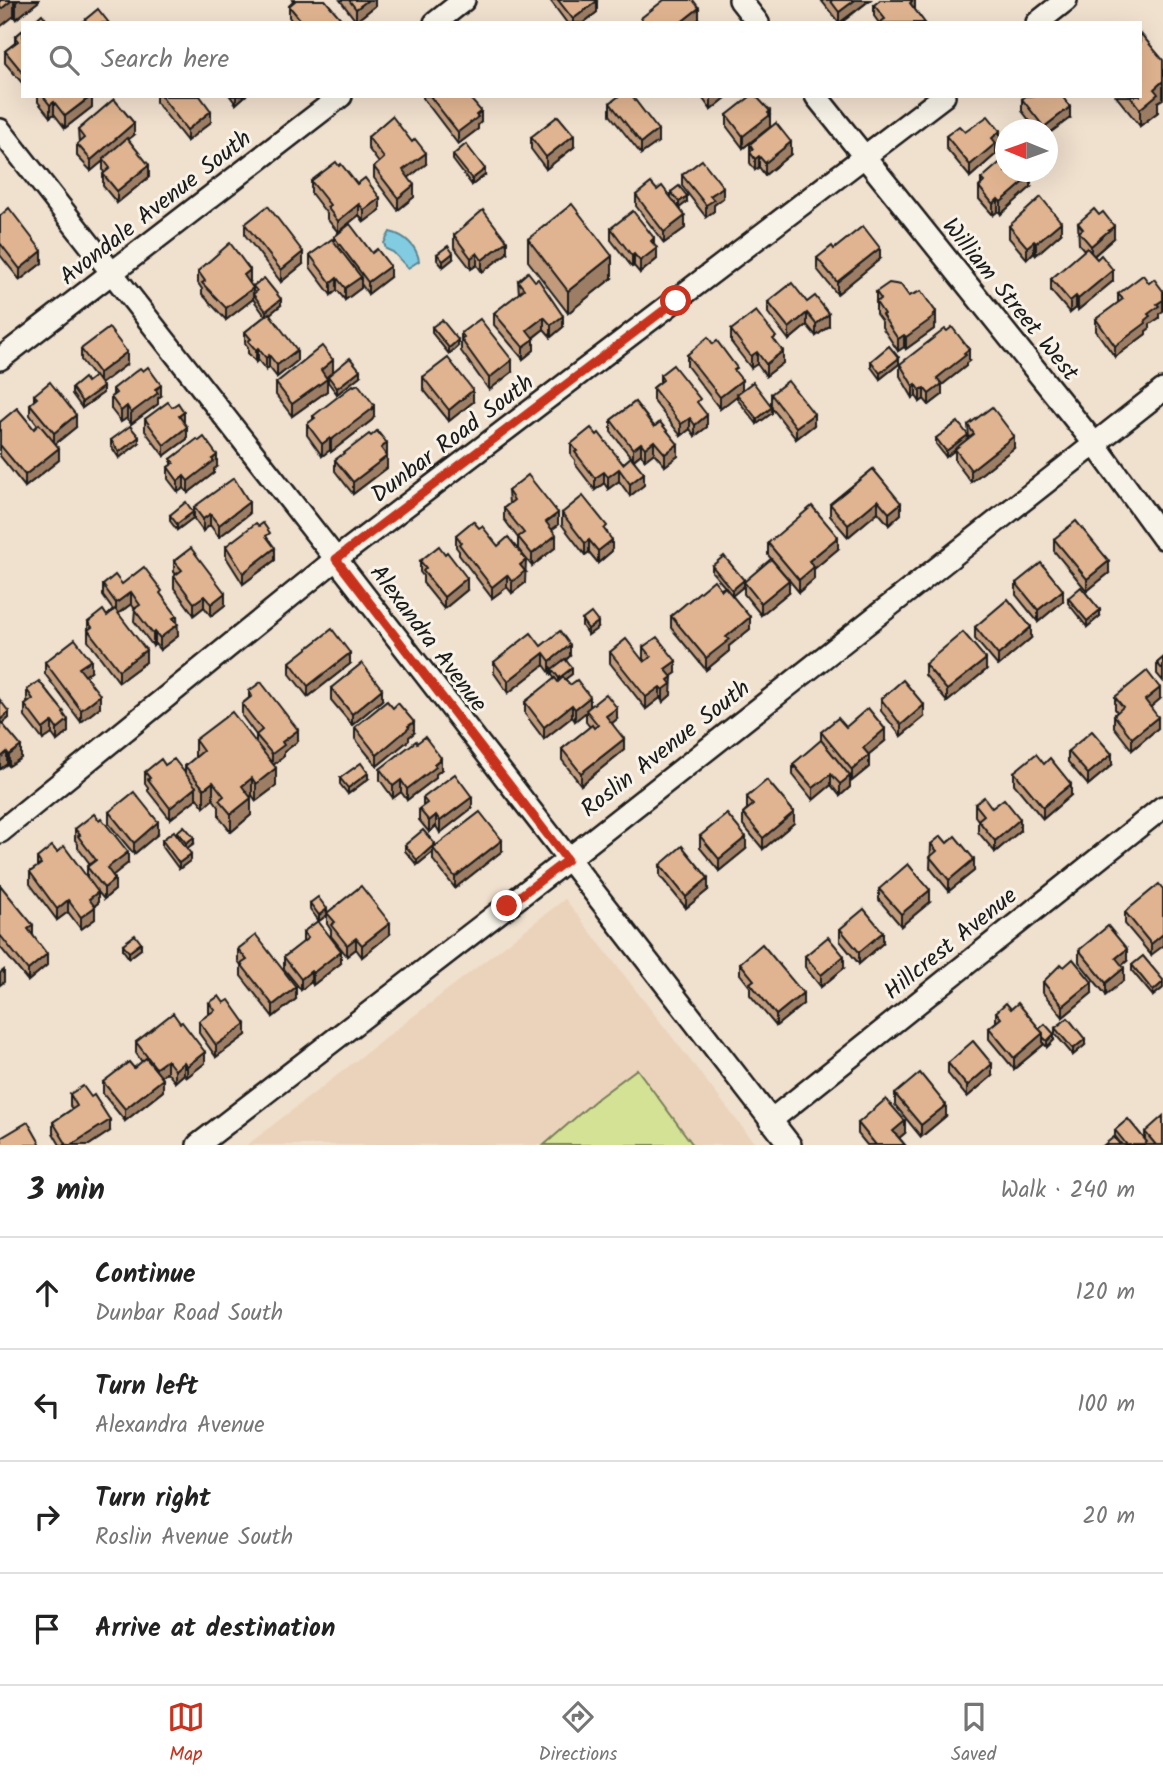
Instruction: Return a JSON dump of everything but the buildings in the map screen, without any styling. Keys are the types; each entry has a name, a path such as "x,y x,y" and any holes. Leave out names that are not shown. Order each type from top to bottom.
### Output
{"street":[{"path":"438,21 464,0"},
{"path":"740,0 756,21"},
{"path":"1040,21 1066,0"},
{"name":"Avondale Avenue South","path":"0,359 338,98"},
{"name":"William Street West","path":"818,98 1094,443 1163,538"},
{"name":"Dunbar Road South","path":"0,832 336,559 941,98"},
{"name":"Alexandra Avenue","path":"0,130 790,1145"},
{"name":"Roslin Avenue South","path":"198,1145 567,860 1163,390"},
{"name":"Hillcrest Avenue","path":"770,1121 1163,807"}],"shaded area":[{"path":"565,899 756,1145 247,1145"}],"green space":[{"path":"637,1069 693,1145 544,1145 598,1098"}],"water":[{"path":"390,232 409,242 419,261 408,268 393,252 386,249 384,243"}],"route":[{"path":"507,906 567,860 336,559 676,301"}]}
